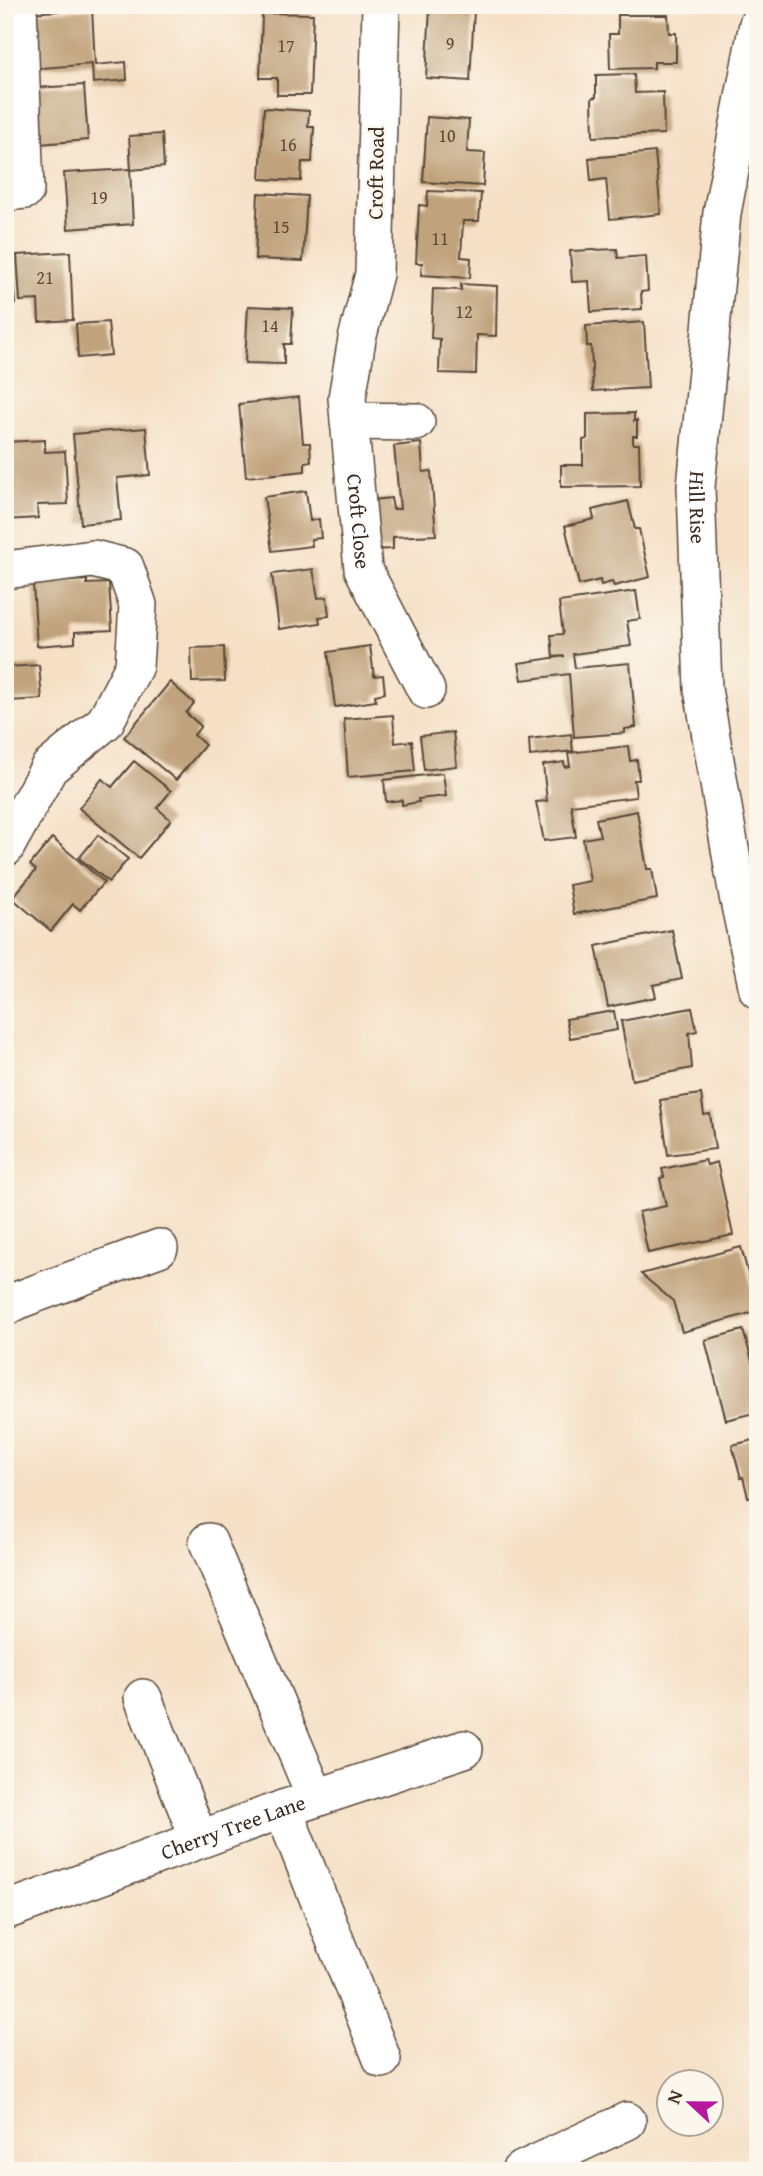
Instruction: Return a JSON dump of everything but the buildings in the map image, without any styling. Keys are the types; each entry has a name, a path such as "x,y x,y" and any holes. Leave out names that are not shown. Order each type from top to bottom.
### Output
{"street":[{"path":"5,192 25,190 18,5"},
{"name":"Croft Road","path":"357,339 374,274 381,5"},
{"name":"Hill Rise","path":"758,24 722,214 696,487 703,689 748,894 758,990"},
{"name":"Croft Close","path":"357,339 347,398 363,569 426,690"},
{"path":"349,421 416,422"},
{"path":"5,570 93,559 125,567 138,605 134,666 105,722 49,768 5,848"},
{"path":"5,1307 159,1248"},
{"path":"208,1542 300,1804 382,2059"},
{"path":"143,1698 199,1839"},
{"name":"Cherry Tree Lane","path":"5,1911 199,1839 464,1749"},
{"path":"520,2171 627,2121"}]}
